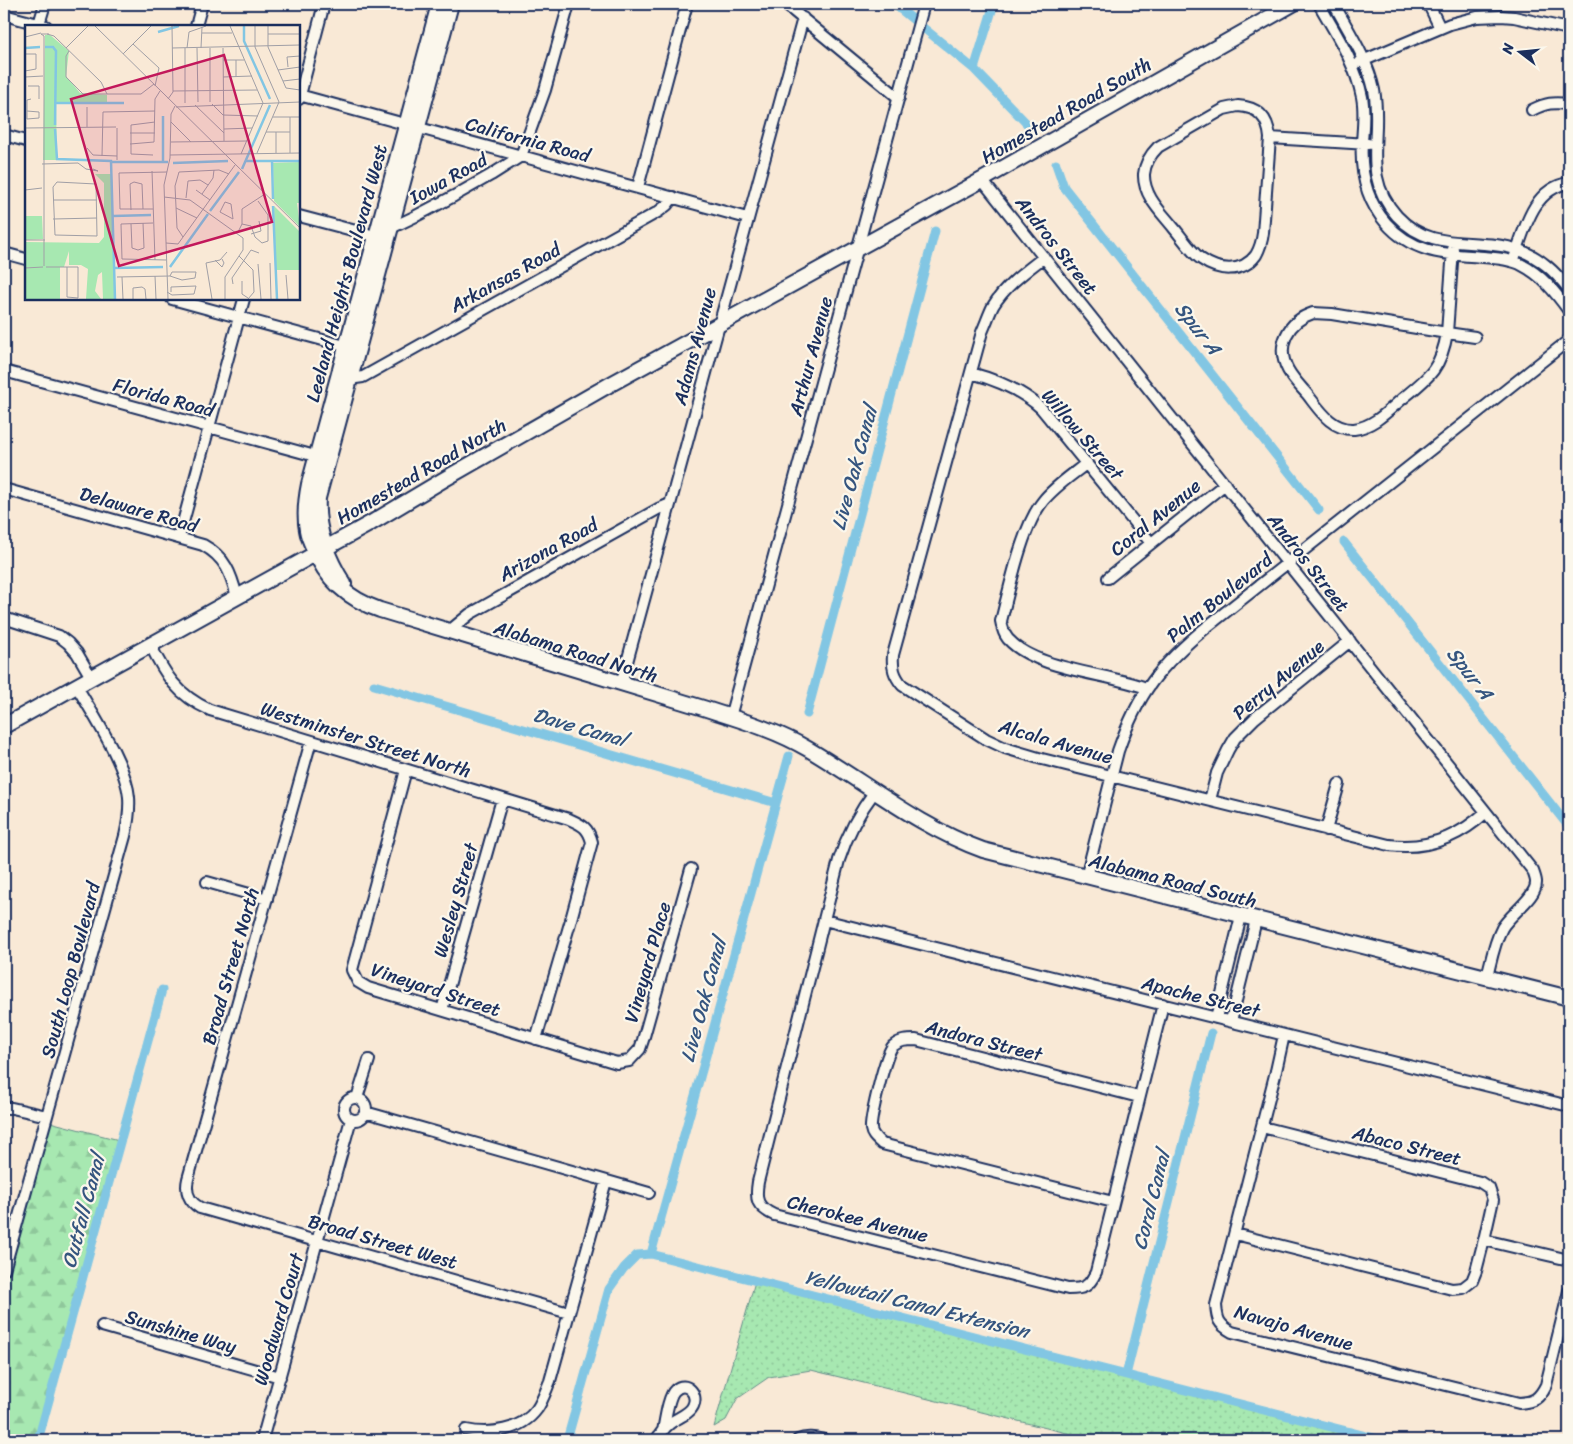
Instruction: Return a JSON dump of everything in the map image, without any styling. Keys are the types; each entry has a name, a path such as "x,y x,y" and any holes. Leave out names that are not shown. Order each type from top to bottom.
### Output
{"main road":[{"name":"Leeland Heights Boulevard West","path":"321,551 318,498 391,228 411,126 439,4"},
{"name":"Leeland Heights Boulevard West","path":"321,551 307,532 305,518 308,484 376,236 451,4"},
{"name":"Homestead Road South","path":"857,248 982,180 1293,4"},
{"name":"Homestead Road North","path":"4,726 321,551 608,385 857,248"},
{"name":"Alabama Road North","path":"321,551 351,596 380,610 760,726 791,740"},
{"name":"Alabama Road South","path":"791,740 826,759 926,824 966,844 1023,861 1569,998"}],"street":[{"path":"4,15 43,25 45,4"},
{"path":"196,25 202,4"},
{"path":"300,92 324,4"},
{"path":"521,156 546,90 569,4"},
{"path":"638,187 687,4"},
{"path":"785,4 898,98"},
{"name":"Arthur Avenue","path":"730,717 924,4"},
{"path":"1319,4 1353,66 1362,97 1364,114 1362,143 1363,174 1366,190 1377,212 1405,240 1419,247 1438,254 1513,262 1530,270 1542,278 1558,295 1569,311"},
{"path":"1334,4 1370,74 1376,115 1374,145 1376,174 1389,206 1406,224 1425,236 1454,243 1502,246 1517,249 1537,258 1546,264 1569,288 1558,295"},
{"path":"1429,5 1440,28"},
{"path":"1353,66 1450,24 1477,17 1501,16 1526,19 1569,29"},
{"name":"Adams Avenue","path":"621,684 803,18"},
{"name":"California Road","path":"300,96 748,218"},
{"path":"1532,110 1544,104 1555,102 1569,104"},
{"path":"1238,106 1248,106 1256,110 1265,119 1269,128 1270,138 1264,233 1261,245 1256,255 1248,263 1227,269 1216,268 1199,258 1150,196 1146,188 1144,174 1146,164 1158,147 1224,109 1238,106"},
{"path":"4,135 25,141"},
{"path":"1270,138 1374,145"},
{"name":"Iowa Road","path":"391,228 454,196 521,156"},
{"name":"Andros Street","path":"982,180 1533,871 1536,883 1533,894 1509,917 1501,929 1487,977"},
{"path":"1513,262 1525,224 1537,201 1554,188 1569,183"},
{"name":"Arkansas Road","path":"349,379 363,377 658,212 673,197"},
{"path":"300,216 376,236"},
{"path":"1454,243 1447,333 1440,359 1435,370 1423,382 1378,419 1365,426 1352,429 1334,424 1327,419 1293,377 1284,360 1283,350 1287,332 1303,316 1313,314 1332,314 1447,333 1475,337"},
{"path":"4,253 25,259"},
{"name":"Alcala Avenue","path":"1044,257 1006,290 993,307 982,332 894,655 892,666 895,676 902,685 986,739 1005,748 1042,759 1389,845 1411,847 1447,839 1467,827 1486,812"},
{"path":"176,300 345,346"},
{"path":"179,537 244,300"},
{"name":"Palm Boulevard","path":"1086,877 1124,733 1146,688 1163,667 1184,645 1569,340"},
{"name":"Florida Road","path":"4,371 316,456"},
{"name":"Willow Street","path":"970,373 1002,383 1031,399 1055,424 1151,543"},
{"path":"1087,463 1043,501 1030,522 1001,621 1003,631 1007,638 1016,646 1037,658 1123,680 1146,688"},
{"name":"Coral Avenue","path":"1108,578 1225,484"},
{"name":"Delaware Road","path":"4,490 203,545 214,551 222,560 232,577 237,596"},
{"name":"Arizona Road","path":"448,632 470,614 658,508 670,504"},
{"path":"4,618 59,636 77,653 91,677"},
{"name":"Perry Avenue","path":"1210,800 1219,768 1235,738 1255,718 1350,642"},
{"name":"Westminster Street North","path":"150,644 160,665 182,693 198,704 220,714 582,824 589,833 592,842 536,1039"},
{"name":"South Loop Boulevard","path":"4,1270 125,836 129,808 129,796 123,774 76,685"},
{"name":"Broad Street North","path":"191,1200 187,1193 187,1185 311,741"},
{"name":"Vineyard Street","path":"406,770 352,970 358,982 368,988 617,1063 630,1061"},
{"path":"1326,830 1339,784"},
{"name":"Cherokee Avenue","path":"875,792 858,817 843,848 758,1182 756,1192 758,1202 763,1210 774,1215 1068,1289 1081,1289 1091,1283 1096,1272 1163,1004"},
{"name":"Wesley Street","path":"442,1010 502,799"},
{"name":"Vineyard Place","path":"630,1061 640,1049 643,1040 691,869"},
{"path":"207,882 267,898"},
{"path":"1216,1018 1241,916"},
{"name":"Apache Street","path":"824,920 1569,1106"},
{"path":"1231,1021 1256,920"},
{"name":"Navajo Avenue","path":"1284,1035 1216,1305 1217,1318 1224,1327 1232,1332 1519,1403 1531,1402 1541,1395 1546,1386 1569,1291"},
{"name":"Andora Street","path":"1113,1202 882,1144 874,1137 871,1127 884,1066 892,1047 902,1040 916,1040 1139,1097"},
{"path":"357,1098 368,1060"},
{"path":"357,1098 365,1105 365,1112 361,1118 351,1119 346,1115 344,1108 347,1102 357,1098"},
{"path":"4,1108 47,1116"},
{"path":"365,1112 649,1193"},
{"name":"Woodward Court","path":"262,1440 351,1119"},
{"name":"Abaco Street","path":"1235,1234 1452,1289 1463,1288 1472,1281 1484,1240 1493,1200 1489,1188 1480,1182 1262,1127"},
{"path":"466,1430 489,1432 512,1427 526,1420 536,1410 544,1397 606,1181"},
{"name":"Broad Street West","path":"191,1200 200,1208 569,1313"},
{"path":"1484,1240 1569,1260"},
{"name":"Sunshine Way","path":"102,1326 280,1377"},
{"path":"656,1440 663,1431"},
{"path":"798,1440 814,1438 825,1440"}],"green space":[{"path":"50,1122 119,1140 35,1440 4,1440 4,1287"},
{"path":"756,1278 1394,1440 1095,1440 811,1370 769,1377 737,1399 726,1420 714,1427"}],"waterway":[{"name":"Spur A","path":"894,4 974,69 1032,129"},
{"path":"974,69 994,4"},
{"name":"Spur A","path":"1056,164 1064,187 1319,510"},
{"name":"Live Oak Canal","path":"807,714 935,231"},
{"name":"Spur A","path":"1344,542 1569,827"},
{"name":"Dave Canal","path":"374,685 776,803"},
{"name":"Live Oak Canal","path":"651,1254 789,756"},
{"name":"Outfall Canal","path":"38,1440 162,990"},
{"name":"Coral Canal","path":"1126,1375 1211,1033"},
{"name":"Yellowtail Canal Extension","path":"567,1440 609,1289 624,1268 637,1255 651,1254 1382,1440"}]}
